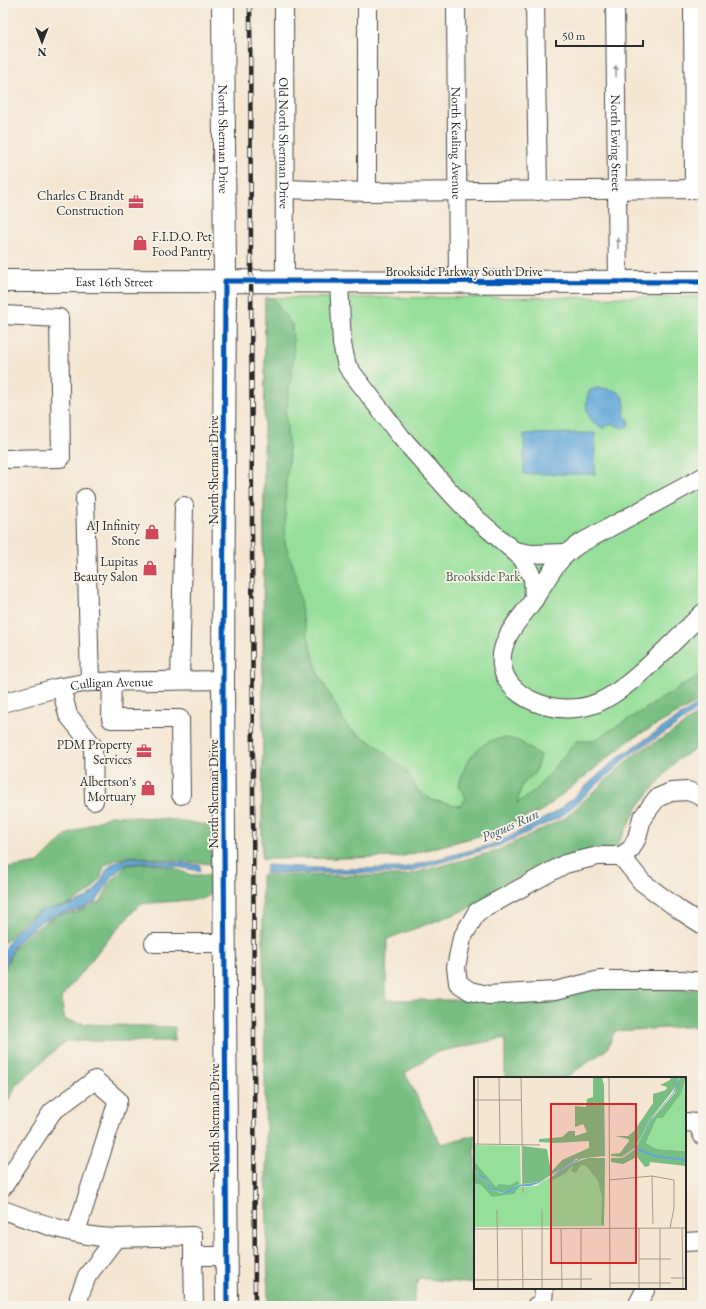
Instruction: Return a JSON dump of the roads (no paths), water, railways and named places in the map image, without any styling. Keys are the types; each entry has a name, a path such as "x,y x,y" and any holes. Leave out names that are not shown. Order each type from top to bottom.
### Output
{"main road":[{"name":"North Sherman Drive","path":"223,3 223,680 227,1306"},
{"name":"East 16th Street","path":"3,281 224,281"},
{"name":"Brookside Parkway South Drive","path":"224,281 703,282"}],"street":[{"name":"Old North Sherman Drive","path":"284,3 285,282"},
{"path":"367,3 367,192"},
{"name":"North Kealing Avenue","path":"456,3 458,282"},
{"path":"535,3 538,191"},
{"name":"North Ewing Street","path":"615,3 618,282"},
{"path":"285,189 367,192 699,189 693,3"},
{"path":"339,282 342,344 347,366 354,378 401,437 452,494 476,518 522,558 533,578 534,600"},
{"path":"3,315 60,318 61,458 3,459"},
{"path":"703,477 579,544 565,554 557,562 534,600 508,637 501,662 504,674 510,686 518,694 538,703 559,708 589,705 611,696 626,685 703,613"},
{"path":"85,498 90,682"},
{"path":"180,680 184,506"},
{"path":"515,551 532,554 565,554"},
{"name":"Culligan Avenue","path":"3,703 61,687 90,682 223,680"},
{"path":"112,681 111,719 180,719 181,795"},
{"path":"61,687 68,715 93,746 94,802"},
{"path":"703,798 688,791 671,792 657,798 642,818 637,838 630,849 621,856 598,856 565,864 476,912 462,938 456,967 458,983 470,991 488,995 556,991 600,980 682,980 703,982"},
{"path":"621,856 642,882 681,911 703,925"},
{"path":"154,943 224,943"},
{"path":"3,1187 52,1112 95,1080 118,1100 76,1232"},
{"path":"686,1122 698,1123 703,1136"},
{"path":"3,1210 41,1224 102,1238 193,1236 194,1306"},
{"path":"80,1306 79,1297 87,1276 116,1238"},
{"path":"686,1242 703,1241"},
{"path":"193,1256 226,1256"},
{"path":"536,1306 543,1303 544,1289"},
{"path":"637,1306 646,1289"}],"water":[{"path":"597,388 610,389 620,393 625,402 624,415 629,420 628,426 622,427 611,424 604,428 598,426 590,418 586,407 586,402 590,390"},
{"path":"595,433 595,474 524,474 524,434"},
{"path":"703,701 703,706 671,729 632,753 562,816 501,845 404,873 265,873 266,865 334,869 403,868 490,845 507,838 558,811 620,756"},
{"path":"133,857 200,865 200,871 150,862 127,864 112,876 97,901 79,910 58,914 42,921 14,945 3,971 2,960 6,945 26,922 42,911 74,903 86,898 97,887 109,867 121,860"}],"railway":[{"path":"250,3 255,1306"}],"place":[{"name":"Charles C Brandt Construction","path":"136,202"},
{"name":"F.I.D.O. Pet Food Pantry","path":"140,243"},
{"name":"AJ Infinity Stone","path":"152,532"},
{"name":"Lupitas Beauty Salon","path":"150,568"},
{"name":"PDM Property Services","path":"144,751"},
{"name":"Albertson's Mortuary","path":"148,788"}],"park label":[{"name":"Brookside Park","path":"483,576"}],"water label":[{"name":"Pogues Run","path":"510,825"}]}
